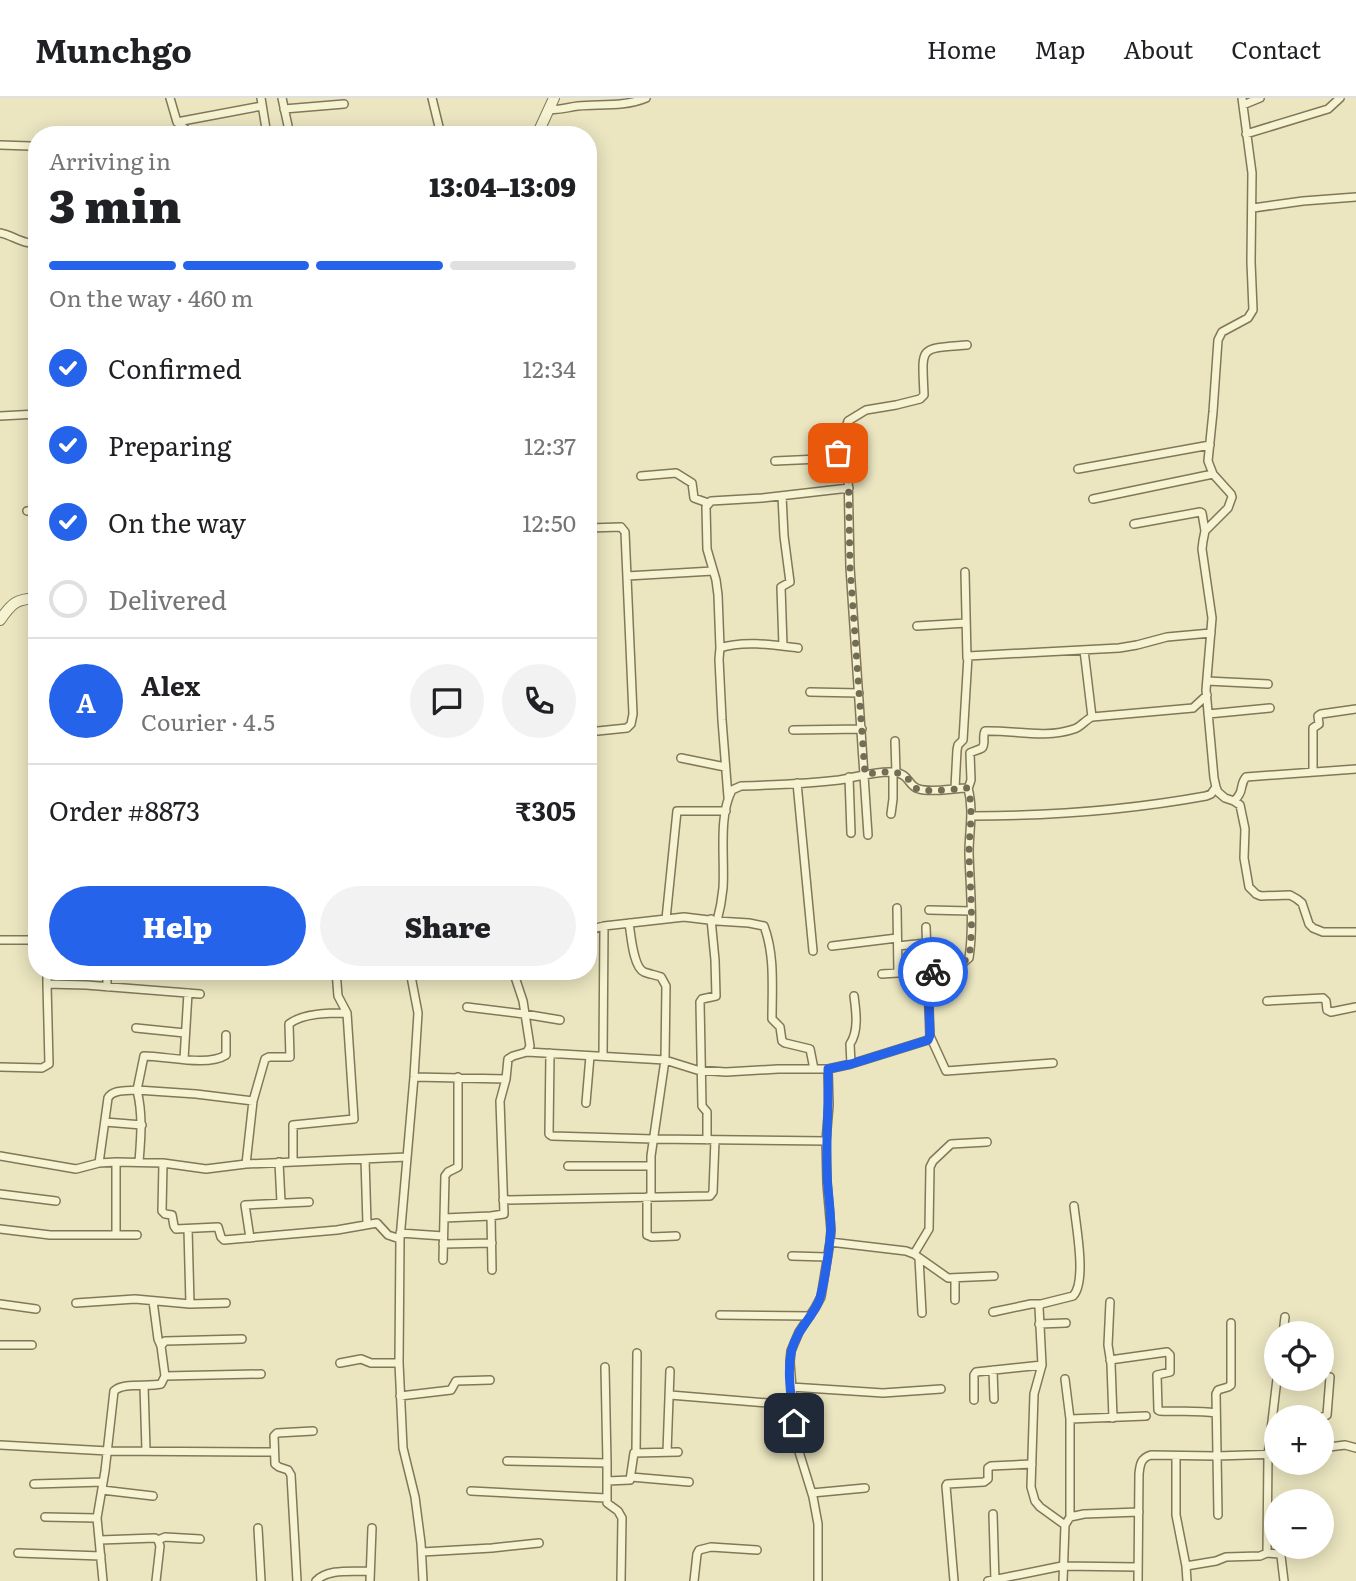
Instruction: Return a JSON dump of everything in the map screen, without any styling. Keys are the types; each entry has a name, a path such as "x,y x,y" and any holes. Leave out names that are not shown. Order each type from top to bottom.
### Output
{"street":[{"path":"170,98 177,122 182,126"},
{"path":"282,98 288,126"},
{"path":"432,98 439,126"},
{"path":"541,126 554,98"},
{"path":"549,109 612,106 646,98"},
{"path":"1205,531 1228,508 1231,500 1231,494 1213,474 1208,461 1218,340 1222,332 1248,318 1253,310 1252,173 1242,101 1260,98"},
{"path":"1246,134 1324,111 1332,107 1339,98"},
{"path":"177,122 262,102 266,126"},
{"path":"284,109 344,104"},
{"path":"0,145 28,146"},
{"path":"1252,208 1356,197"},
{"path":"0,233 28,243"},
{"path":"868,835 850,567 848,421 866,410 922,398 922,359 926,351 967,345"},
{"path":"0,416 28,414"},
{"path":"1078,469 1210,444"},
{"path":"775,461 819,459 848,452"},
{"path":"640,476 678,474 692,483 695,499 708,503 849,488"},
{"path":"1093,499 1213,474"},
{"path":"782,496 790,582 781,587 783,646"},
{"path":"503,1200 710,1196 713,1192 708,1112 702,1106 701,1000 716,996 714,920 723,888 723,836 728,798 722,720 718,595 708,550 708,503"},
{"path":"1134,524 1202,513 1205,531 1202,549 1212,618 1207,695 1214,778 1218,792 1240,806 1245,829 1244,858 1249,887 1261,896 1290,895 1297,899 1313,928 1323,932 1356,932"},
{"path":"597,528 624,529 633,719 627,728 597,731"},
{"path":"627,576 713,571"},
{"path":"955,788 957,750 963,740 967,658 965,572"},
{"path":"0,620 11,605 28,599"},
{"path":"917,626 966,623"},
{"path":"967,658 970,655 1119,648 1167,637 1211,633"},
{"path":"720,648 756,645 798,648"},
{"path":"1084,650 1092,717"},
{"path":"1207,681 1268,684"},
{"path":"810,692 859,693"},
{"path":"882,974 928,972 969,958 969,849 972,816 968,789 971,780 970,753 984,744 985,731 1061,733 1078,728 1092,717 1193,708 1207,695"},
{"path":"1208,714 1270,708"},
{"path":"1313,772 1313,729 1319,724 1319,715 1356,709"},
{"path":"793,730 862,729"},
{"path":"891,814 895,741"},
{"path":"681,758 725,767"},
{"path":"1234,800 1241,794 1246,777 1356,769"},
{"path":"728,798 732,790 741,786 895,772 908,778 911,785 919,790 968,789"},
{"path":"849,778 851,833"},
{"path":"797,783 813,951"},
{"path":"972,816 1105,810 1206,796 1211,794 1216,786"},
{"path":"666,919 677,811 726,811"},
{"path":"897,908 898,973"},
{"path":"929,910 971,911"},
{"path":"597,928 684,917 764,926 769,939 773,984 772,1019 780,1027 782,1041 810,1049 814,1069"},
{"path":"629,923 639,968 642,972 661,977 666,986 665,1060 650,1166 647,1235 676,1236"},
{"path":"603,1056 604,926"},
{"path":"926,927 930,1035 946,1071 1053,1063"},
{"path":"0,940 28,940"},
{"path":"832,946 926,943"},
{"path":"0,1067 42,1068 49,1064 47,980"},
{"path":"107,980 107,987"},
{"path":"293,1161 293,1125 354,1119 347,1013 338,996 337,980"},
{"path":"412,980 418,1013 400,1236 399,1363 403,1448 415,1497 423,1581"},
{"path":"516,980 523,1001 530,1046 527,1052"},
{"path":"47,984 200,994"},
{"path":"184,1059 188,993"},
{"path":"851,1064 850,1044 856,1028 854,996"},
{"path":"1268,1001 1323,998 1326,1000 1327,1010 1331,1012 1356,1007"},
{"path":"467,1007 559,1020"},
{"path":"246,1164 253,1101 265,1059 290,1058 289,1024 300,1017 347,1013"},
{"path":"136,1028 186,1033"},
{"path":"139,1162 142,1125 137,1090 144,1056 201,1060 225,1057 226,1035"},
{"path":"444,1218 503,1214 500,1101 510,1057 527,1052 665,1060 697,1070 726,1072 828,1069 926,1041 930,1035"},
{"path":"550,1053 550,1136 826,1141"},
{"path":"586,1103 590,1056"},
{"path":"818,1581 818,1524 812,1493 796,1442 790,1362 791,1351 799,1332 821,1297 830,1242 826,1141 828,1069"},
{"path":"414,1077 506,1079"},
{"path":"443,1260 446,1173 458,1167 458,1077"},
{"path":"99,1163 110,1094 137,1090 253,1101"},
{"path":"105,1122 142,1125"},
{"path":"922,1312 917,1256 929,1229 930,1167 951,1144 987,1142"},
{"path":"0,1156 76,1169 116,1162 163,1163 206,1169 293,1161 407,1157"},
{"path":"365,1159 367,1224"},
{"path":"116,1162 116,1235"},
{"path":"279,1162 281,1202"},
{"path":"163,1163 162,1211 172,1215 175,1228 218,1227 220,1237 224,1240 345,1230 377,1223 387,1235 492,1243"},
{"path":"568,1166 650,1166"},
{"path":"0,1194 56,1201"},
{"path":"250,1238 246,1205 309,1202"},
{"path":"993,1312 1041,1304 1073,1296 1077,1292 1081,1276 1074,1206"},
{"path":"491,1216 492,1270"},
{"path":"0,1229 50,1235 137,1235"},
{"path":"188,1229 190,1304"},
{"path":"830,1242 906,1251 944,1276 994,1276"},
{"path":"792,1256 827,1257"},
{"path":"954,1278 955,1300"},
{"path":"76,1303 135,1299 190,1304 226,1303"},
{"path":"103,1581 97,1518 114,1391 120,1386 161,1384 166,1376 153,1301"},
{"path":"1110,1302 1108,1345 1113,1418"},
{"path":"0,1304 36,1309"},
{"path":"1041,1304 1038,1312 1042,1365 1034,1394 1031,1487 1040,1507 1065,1525"},
{"path":"720,1315 810,1316"},
{"path":"1285,1317 1285,1321"},
{"path":"1039,1324 1066,1323"},
{"path":"1218,1515 1216,1392 1231,1385 1231,1323"},
{"path":"161,1346 168,1340 242,1339"},
{"path":"0,1345 32,1345"},
{"path":"1110,1360 1167,1352 1170,1356 1170,1372 1157,1375 1158,1410 1201,1410 1216,1413"},
{"path":"636,1452 637,1353"},
{"path":"340,1363 361,1359 373,1363 399,1363"},
{"path":"974,1400 974,1373 1042,1365"},
{"path":"605,1367 606,1497 609,1506 618,1511 622,1518 621,1581"},
{"path":"993,1370 994,1399"},
{"path":"667,1452 670,1371"},
{"path":"166,1376 261,1374"},
{"path":"1063,1581 1065,1525 1070,1517 1070,1419 1065,1379"},
{"path":"400,1396 449,1391 456,1381 489,1380"},
{"path":"144,1386 146,1450"},
{"path":"791,1387 883,1393 941,1389"},
{"path":"670,1395 793,1405"},
{"path":"1070,1419 1146,1416"},
{"path":"297,1581 291,1475 288,1470 276,1466 275,1434 313,1431"},
{"path":"0,1446 107,1451 274,1452"},
{"path":"1334,1447 1356,1448"},
{"path":"607,1481 630,1480 632,1455 636,1452 678,1452"},
{"path":"1138,1581 1140,1463 1144,1457 1264,1455"},
{"path":"1177,1456 1176,1515 1187,1581"},
{"path":"507,1461 607,1463"},
{"path":"954,1581 947,1484 984,1482 988,1479 988,1468 991,1466 1032,1464"},
{"path":"631,1477 689,1482"},
{"path":"34,1484 102,1486 153,1496"},
{"path":"812,1493 865,1488"},
{"path":"471,1491 606,1497"},
{"path":"1070,1517 1139,1512"},
{"path":"993,1514 992,1581 1062,1566 1137,1567"},
{"path":"45,1517 97,1518"},
{"path":"258,1528 261,1581"},
{"path":"370,1581 372,1528"},
{"path":"100,1540 165,1537 200,1539"},
{"path":"156,1581 160,1546 158,1539"},
{"path":"422,1552 539,1543"},
{"path":"694,1581 696,1554 699,1550 711,1547 757,1550"},
{"path":"18,1552 101,1556"},
{"path":"1186,1566 1224,1557 1264,1554"},
{"path":"1281,1559 1284,1581"},
{"path":"316,1581 330,1573 369,1571"}],"way so far":[{"path":"838,453 848,452 850,567 865,774 892,772 908,778 911,785 919,790 968,788 970,796 972,816 969,849 969,958 933,972"}],"route":[{"path":"794,1423 791,1351 799,1332 821,1297 831,1230 826,1141 828,1069 928,1040 928,973 933,972"}]}
